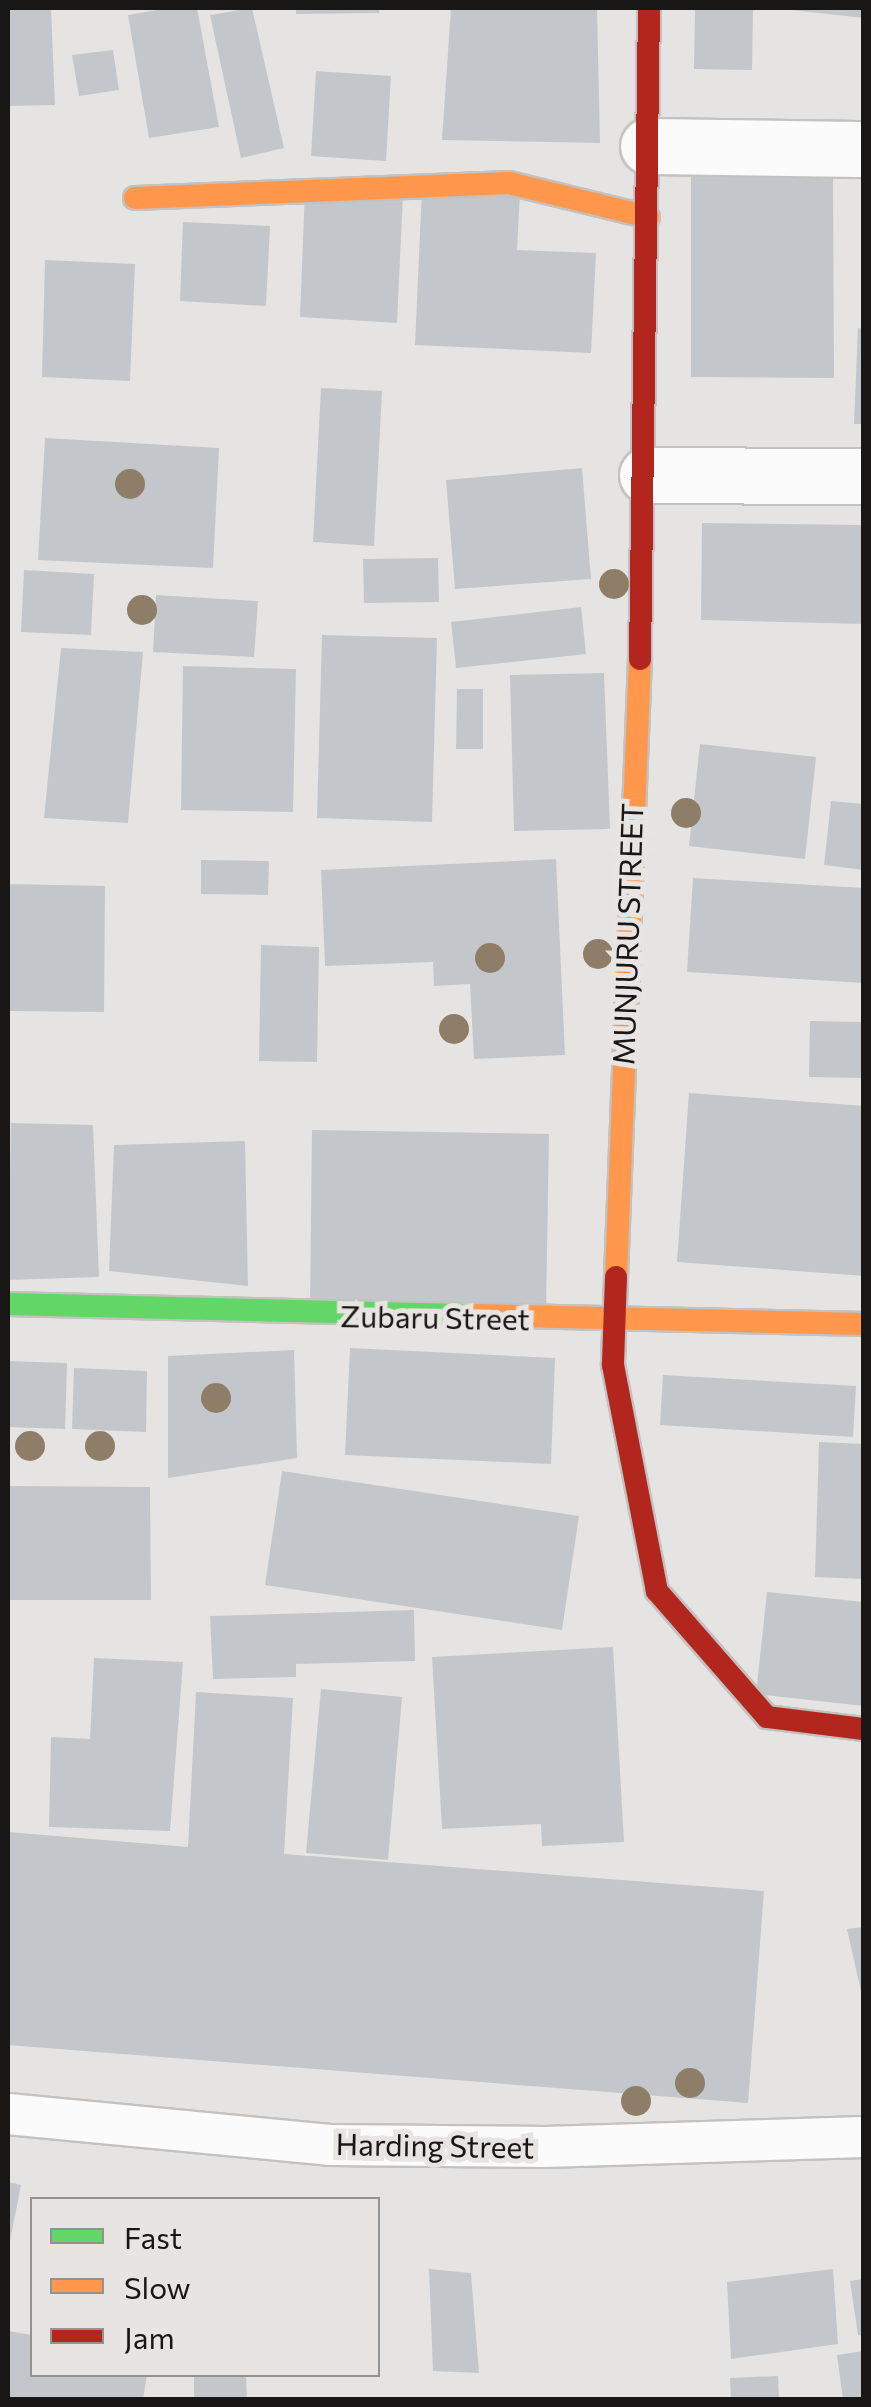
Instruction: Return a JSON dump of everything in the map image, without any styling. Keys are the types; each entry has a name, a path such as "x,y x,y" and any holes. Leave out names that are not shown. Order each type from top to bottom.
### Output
{"street":[{"name":"MUNJURU STREET","path":"649,8 647,474 611,1321 613,1365 657,1591 766,1717 864,1729"},
{"path":"648,146 864,150"},
{"path":"135,198 509,183 648,217"},
{"path":"647,474 864,476"},
{"name":"Zubaru Street","path":"8,1304 864,1324"}],"lane":[{"name":"Harding Street","path":"8,2114 330,2145 544,2147 864,2137"}],"building":[{"path":"8,8 51,8 55,105 8,106"},
{"path":"197,8 219,127 149,138 128,15"},
{"path":"252,8 284,148 241,158 210,15"},
{"path":"296,8 379,8 379,13 296,14"},
{"path":"451,8 597,8 600,143 442,140"},
{"path":"695,8 753,8 752,70 694,69"},
{"path":"864,8 864,18 792,10"},
{"path":"113,50 119,90 79,96 72,55"},
{"path":"316,71 391,76 386,161 311,156"},
{"path":"691,177 833,177 834,378 691,377"},
{"path":"422,188 520,193 517,250 596,253 591,353 415,345"},
{"path":"305,189 403,194 397,323 300,317"},
{"path":"183,222 270,226 266,306 180,301"},
{"path":"45,260 135,264 130,381 42,377"},
{"path":"858,328 864,329 864,424 854,424"},
{"path":"321,388 382,391 374,546 313,542"},
{"path":"45,438 219,448 213,568 38,560"},
{"path":"582,468 591,579 455,589 446,480"},
{"path":"702,523 864,525 864,624 701,620"},
{"path":"438,558 439,602 364,603 363,559"},
{"path":"24,570 94,574 91,635 21,632"},
{"path":"156,595 258,601 254,657 153,652"},
{"path":"581,607 586,654 456,668 451,622"},
{"path":"322,635 437,638 432,822 317,818"},
{"path":"61,648 143,652 128,823 44,818"},
{"path":"183,666 296,669 293,812 181,810"},
{"path":"604,673 610,829 514,831 510,675"},
{"path":"457,689 483,689 483,749 456,749"},
{"path":"700,744 816,757 805,859 689,846"},
{"path":"831,801 864,804 864,870 824,865"},
{"path":"556,859 565,1055 474,1059 470,984 434,986 433,962 325,966 321,870"},
{"path":"201,860 269,861 268,895 201,894"},
{"path":"693,878 864,888 864,983 687,972"},
{"path":"8,884 105,886 104,1012 8,1011"},
{"path":"261,945 319,947 317,1062 259,1061"},
{"path":"810,1021 864,1022 864,1078 809,1077"},
{"path":"689,1093 864,1106 864,1276 677,1262"},
{"path":"11,1123 93,1125 99,1277 8,1280"},
{"path":"312,1130 549,1134 546,1311 310,1308"},
{"path":"245,1141 248,1286 109,1271 114,1145"},
{"path":"350,1348 555,1358 551,1464 345,1455"},
{"path":"294,1350 297,1458 168,1478 168,1356"},
{"path":"8,1361 67,1363 65,1429 8,1427"},
{"path":"74,1368 147,1371 146,1432 72,1429"},
{"path":"663,1375 856,1386 853,1437 660,1425"},
{"path":"819,1442 864,1444 864,1579 815,1577"},
{"path":"282,1471 579,1516 562,1630 265,1585"},
{"path":"8,1486 150,1487 151,1600 8,1600"},
{"path":"767,1592 864,1602 864,1706 756,1694"},
{"path":"414,1610 415,1661 296,1664 296,1677 213,1679 210,1616"},
{"path":"613,1647 624,1842 542,1846 541,1824 442,1829 432,1657"},
{"path":"94,1658 183,1662 170,1831 49,1827 51,1737 90,1739"},
{"path":"321,1689 402,1697 388,1860 306,1853"},
{"path":"196,1692 293,1698 284,1854 764,1891 748,2103 8,2045 8,1832 188,1847"},
{"path":"864,1927 864,1996 862,1996 847,1929"},
{"path":"8,2182 21,2185 9,2246 8,2246"},
{"path":"429,2269 471,2273 479,2373 433,2371"},
{"path":"833,2269 838,2344 731,2359 727,2282"},
{"path":"864,2279 864,2335 858,2335 850,2281"},
{"path":"8,2331 30,2335 30,2377 147,2377 143,2400 8,2400"},
{"path":"864,2351 864,2400 843,2400 837,2355"},
{"path":"778,2376 779,2400 731,2400 730,2378"},
{"path":"194,2377 246,2377 247,2400 194,2400"}],"traffic: fast":[{"path":"8,1304 470,1315"}],"traffic: slow":[{"path":"135,198 509,183 648,217"},
{"path":"616,1277 640,659"},
{"path":"470,1315 864,1324"}],"traffic: jam":[{"path":"640,659 649,8"},
{"path":"616,1277 613,1365 657,1591 767,1717 864,1729"}]}
